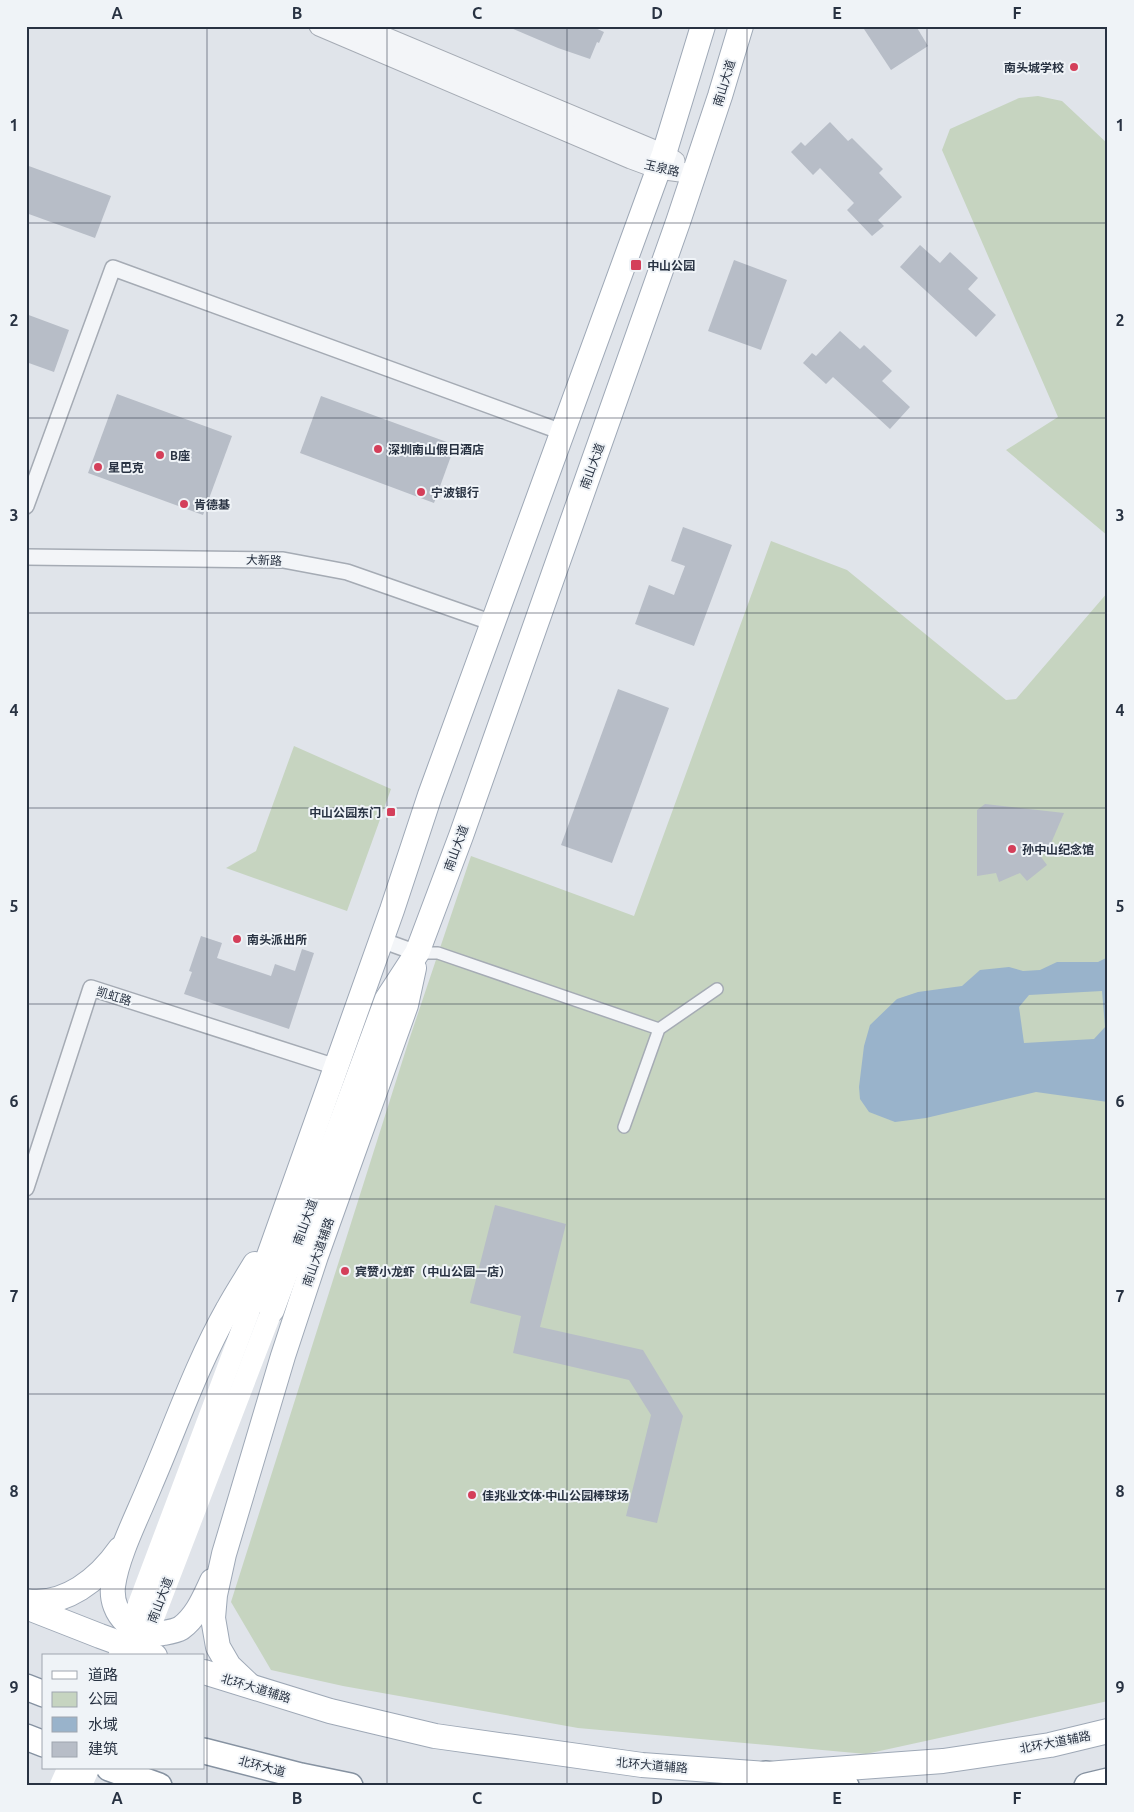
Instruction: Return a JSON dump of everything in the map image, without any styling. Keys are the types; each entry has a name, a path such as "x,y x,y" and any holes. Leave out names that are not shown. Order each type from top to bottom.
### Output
{"highway":[{"path":"26,1687 42,1693"},
{"path":"26,1737 42,1743"},
{"name":"北环大道","path":"205,1751 301,1776 350,1786"},
{"path":"115,1770 159,1786"},
{"path":"766,1774 846,1786"},
{"path":"1087,1786 1108,1781"}],"main road":[{"name":"南山大道","path":"293,1221 336,1067 430,795 661,162 704,26"},
{"name":"南山大道","path":"140,1654 293,1221 387,999 417,953 464,826 695,174 741,26"},
{"name":"南山大道辅路","path":"224,1554 283,1356 313,1265 406,1005 417,953"},
{"path":"224,1554 196,1613 179,1629 155,1634 128,1625 120,1616 114,1604 113,1594 116,1573 130,1533 206,1354 223,1319 293,1221"},
{"name":"南山大道","path":"120,1654 262,1307"},
{"path":"26,1601 35,1603 52,1601 78,1591 105,1567 130,1533"},
{"path":"224,1554 215,1595 214,1618 218,1646 229,1666 252,1687"},
{"path":"26,1607 150,1654"},
{"name":"北环大道辅路","path":"205,1672 330,1711 434,1736 642,1765 766,1774 943,1761 1050,1745 1108,1731"},
{"path":"60,1786 67,1770"},
{"path":"81,1786 88,1770"}],"street":[{"name":"玉泉路","path":"319,26 695,174"},
{"name":"玉泉路","path":"359,26 661,162"},
{"path":"26,506 113,268 562,432"},
{"name":"大新路","path":"26,557 282,560 347,572 493,623"},
{"path":"381,940 417,953 438,952 659,1029"},
{"name":"凯虹路","path":"26,1188 91,988 336,1067"},
{"path":"624,1128 659,1029 718,989"}],"green space":[{"path":"1038,96 1062,101 1108,144 1108,536 1006,450 1058,417 942,150 950,129 1019,98"},
{"path":"771,541 847,570 1006,700 1016,699 1108,592 1108,1701 866,1754 578,1728 343,1686 271,1670 231,1602 409,1040 471,856 634,916"},
{"path":"294,746 391,789 347,911 226,868 256,851"}],"water":[{"path":"1108,957 1108,1102 1036,1092 926,1118 895,1122 869,1112 860,1099 859,1087 864,1046 870,1025 897,999 918,992 962,986 980,970 1009,967 1023,971 1040,970 1057,962 1098,962","holes":["1102,991 1105,1027 1094,1039 1024,1043 1019,1007 1029,995"]}],"building":[{"path":"506,26 591,26 604,32 599,43 597,42 590,59"},
{"path":"862,26 916,26 928,46 891,70"},
{"path":"830,122 848,141 852,138 883,169 879,173 902,197 878,220 884,226 872,236 847,210 854,203 820,168 813,175 791,152 801,142 805,146"},
{"path":"26,165 111,196 95,238 26,213"},
{"path":"920,245 940,263 950,252 978,278 968,289 996,315 976,337 900,267"},
{"path":"734,260 787,280 761,350 708,331"},
{"path":"26,314 69,330 54,372 26,362"},
{"path":"840,331 860,349 864,345 892,371 882,381 910,407 890,429 833,377 826,384 803,363 812,353 816,356"},
{"name":"B座","path":"117,394 232,436 203,515 88,473"},
{"name":"深圳南山假日酒店","path":"321,396 455,445 434,503 300,453"},
{"path":"683,527 732,545 694,646 635,624 649,585 674,595 685,566 671,561"},
{"path":"618,689 669,708 612,863 561,845"},
{"name":"孙中山纪念馆","path":"985,804 1064,813 1052,841 1041,857 1047,865 1027,881 1020,873 999,882 996,873 977,876 977,810"},
{"path":"201,936 222,943 217,958 271,976 275,964 295,971 302,949 314,953 289,1029 184,994 192,972 189,971"},
{"path":"495,1205 566,1224 540,1327 643,1350 683,1416 657,1523 626,1516 651,1415 629,1380 513,1353 521,1316 470,1303"}],"place":[{"name":"南头城学校","path":"1074,67"},
{"name":"中山公园","path":"636,265"},
{"name":"深圳南山假日酒店","path":"378,449"},
{"name":"B座","path":"160,455"},
{"name":"星巴克","path":"98,467"},
{"name":"宁波银行","path":"421,492"},
{"name":"肯德基","path":"184,504"},
{"name":"中山公园东门","path":"391,812"},
{"name":"孙中山纪念馆","path":"1012,849"},
{"name":"南头派出所","path":"237,939"},
{"name":"宾赞小龙虾（中山公园一店）","path":"345,1271"},
{"name":"佳兆业文体·中山公园棒球场","path":"472,1495"}]}
